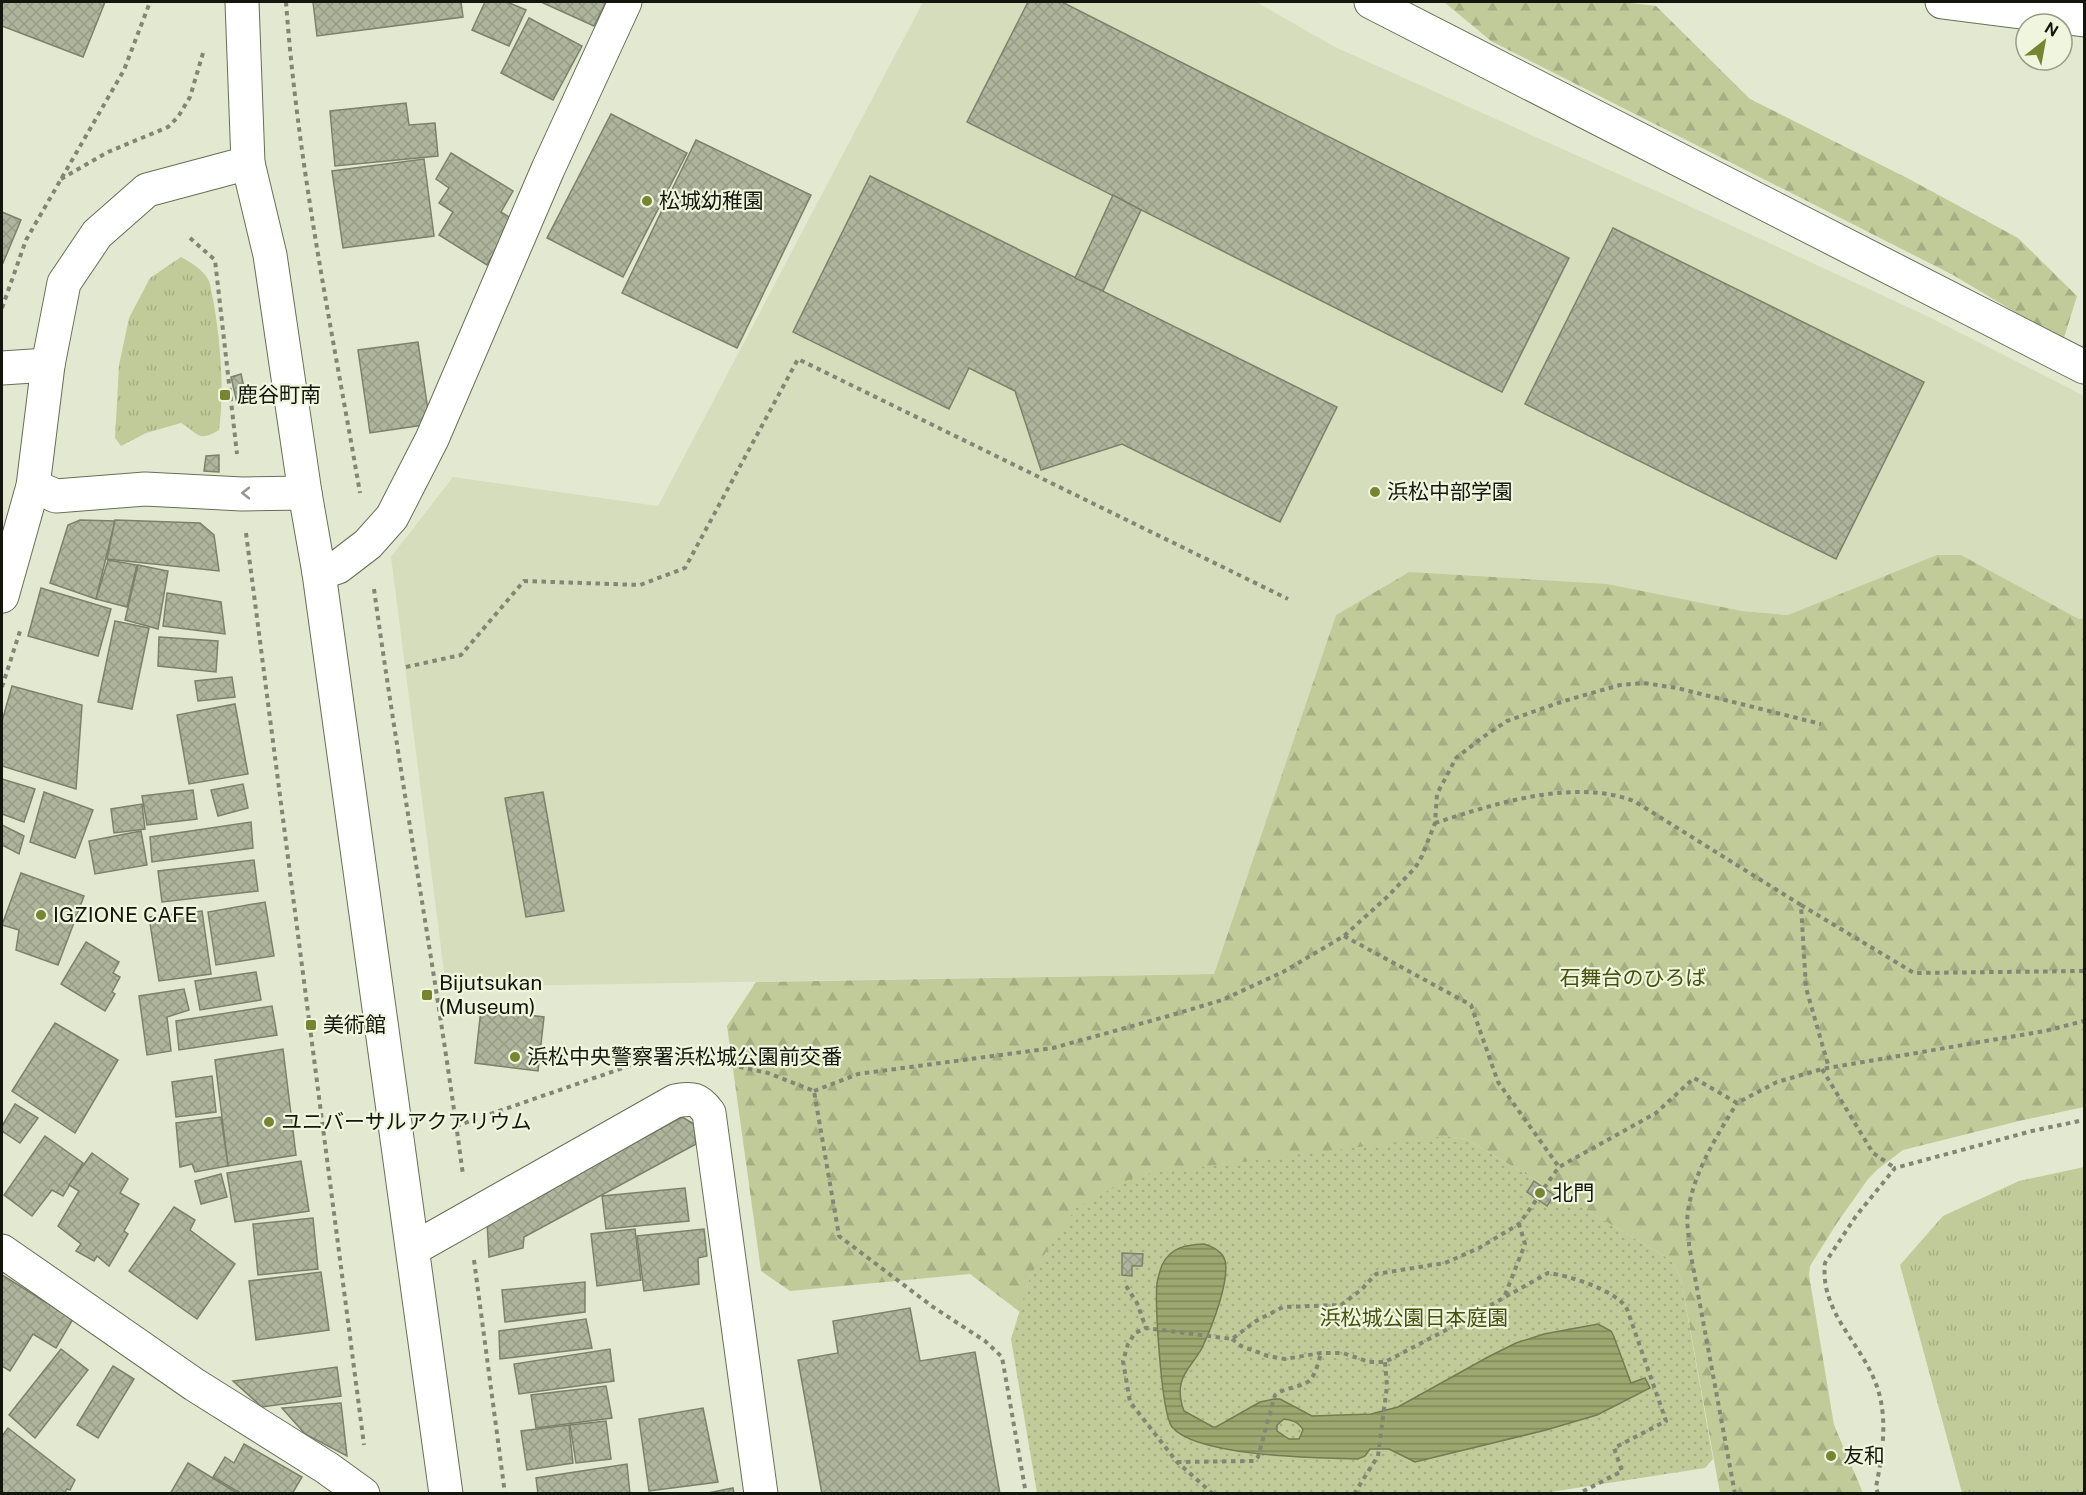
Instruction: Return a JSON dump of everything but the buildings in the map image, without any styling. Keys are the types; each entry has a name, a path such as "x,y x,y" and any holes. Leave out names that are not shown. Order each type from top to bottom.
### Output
{"main road":[{"path":"242,2 248,163 270,255 319,573 446,1494"},
{"path":"319,573 338,567 368,544 392,517 432,439 548,170 625,2"},
{"path":"1371,2 2085,367"},
{"path":"1942,2 2085,20"},
{"path":"2,596 33,486 48,365 64,283 97,234 147,190 248,163"},
{"path":"2,368 48,365"},
{"path":"33,486 56,496 145,489 242,494 305,492"},
{"path":"413,1248 675,1101 691,1098 702,1102 709,1113 761,1494"},
{"path":"2,1251 195,1385 327,1468 363,1494"}],"path":[{"path":"2,308 26,240 124,70 150,2"},
{"path":"286,2 293,88 316,240 368,544 392,720 456,1126 505,1494"},
{"path":"61,179 108,152 168,127 178,117 190,97 205,45"},
{"path":"190,238 215,260 247,537 364,1446"},
{"path":"406,667 460,655 524,581 639,585 685,568 798,359 1288,599"},
{"path":"239,531 247,537"},
{"path":"2,687 20,630"},
{"path":"456,1126 643,1061 677,1056 707,1060 768,1073 813,1091 858,1074 1053,1048 1172,1016 1222,999 1283,972 1344,936 1415,868 1435,823 1437,794 1456,758 1507,721 1620,685 1644,682 1821,724"},
{"path":"1435,823 1489,805 1537,796 1576,793 1619,795 1634,801 1914,973 2085,971"},
{"path":"1801,904 1806,988 1829,1068"},
{"path":"1344,936 1471,1005 1498,1083 1559,1167"},
{"path":"1735,1494 1689,1245 1688,1213 1696,1182 1714,1142 1737,1103 1777,1082 1822,1069 2045,1031 2085,1021"},
{"path":"691,1098 707,1060"},
{"path":"1822,1069 1873,1153 1895,1168"},
{"path":"1544,1188 1559,1167 1656,1113 1694,1078 1737,1103"},
{"path":"813,1091 839,1236 933,1307 985,1341 1002,1358 1026,1494"},
{"path":"1878,1494 1876,1487 1884,1446 1881,1398 1874,1377 1829,1302 1824,1271 1825,1263 1856,1216 1895,1168 2032,1131 2085,1120"},
{"path":"1232,1339 1256,1321 1284,1307 1341,1305 1361,1290 1376,1274 1445,1263 1479,1248 1519,1224 1537,1199"},
{"path":"1504,1296 1525,1244 1519,1224"},
{"path":"1213,1494 1177,1462 1130,1402 1123,1361 1128,1344 1135,1333 1146,1328 1232,1339 1241,1346 1259,1353 1285,1359 1321,1353 1343,1353 1369,1362 1385,1362 1548,1273 1563,1274 1606,1292 1624,1303 1666,1420 1614,1448 1622,1471 1578,1494"},
{"path":"1126,1286 1137,1304 1146,1328"},
{"path":"1177,1462 1254,1461 1258,1457 1275,1395 1282,1390 1307,1383 1313,1378 1321,1353"},
{"path":"1354,1494 1378,1456 1387,1386 1385,1362"}],"shaded area":[{"name":"浜松中部学園","path":"923,2 1256,2 1335,47 1672,198 1927,316 2069,388 2084,396 2084,618 2079,619 1961,555 1938,555 1788,615 1409,572 1336,615 1214,974 446,987 391,557 453,477 658,506"},
{"path":"1204,1244 1217,1250 1223,1256 1226,1264 1223,1288 1202,1348 1184,1375 1180,1394 1184,1411 1213,1427 1260,1402 1274,1399 1280,1399 1312,1416 1371,1414 1398,1407 1516,1343 1544,1334 1598,1324 1611,1331 1631,1383 1645,1378 1650,1388 1597,1415 1415,1462 1389,1449 1370,1449 1365,1456 1358,1459 1340,1459 1260,1454 1206,1445 1186,1437 1172,1427 1168,1417 1162,1380 1157,1312 1157,1283 1166,1259 1179,1248","holes":["1284,1419 1295,1422 1301,1427 1303,1430 1299,1439 1289,1439 1277,1431 1277,1425"]}],"green space":[{"path":"1444,2 1622,2 1656,6 1750,99 1909,179 2018,238 2077,296 2063,341 1953,275 1491,41"},
{"path":"181,257 200,270 210,285 216,314 221,365 222,399 219,430 202,436 181,423 146,433 121,446 115,438 119,365 129,318 150,278"},
{"name":"石舞台のひろば","path":"1937,555 1961,555 2079,619 2084,618 2084,1107 1903,1150 1868,1179 1810,1266 1809,1275 1834,1425 1863,1493 1720,1493 1681,1279 1671,1260 1466,1139 1446,1136 1031,1274 1020,1312 970,1274 790,1291 761,1271 727,1026 756,982 1214,974 1336,615 1409,572 1607,584 1742,611 1788,615"},
{"name":"浜松城公園日本庭園","path":"1446,1136 1466,1139 1671,1260 1681,1279 1713,1459 1705,1468 1544,1493 1037,1493 1011,1339 1031,1274 1077,1207 1138,1175"},
{"path":"2084,1167 2084,1493 1962,1493 1900,1265 1943,1216 2019,1181"}],"place":[{"name":"松城幼稚園","path":"647,201"},
{"name":"鹿谷町南","path":"225,395"},
{"name":"浜松中部学園","path":"1375,492"},
{"name":"IGZIONE CAFE","path":"41,915"},
{"name":"Bijutsukan (Museum)","path":"427,995"},
{"name":"美術館","path":"311,1025"},
{"name":"浜松中央警察署浜松城公園前交番","path":"515,1057"},
{"name":"ユニバーサルアクアリウム","path":"269,1122"},
{"name":"北門","path":"1540,1193"},
{"name":"友和","path":"1831,1456"}]}
